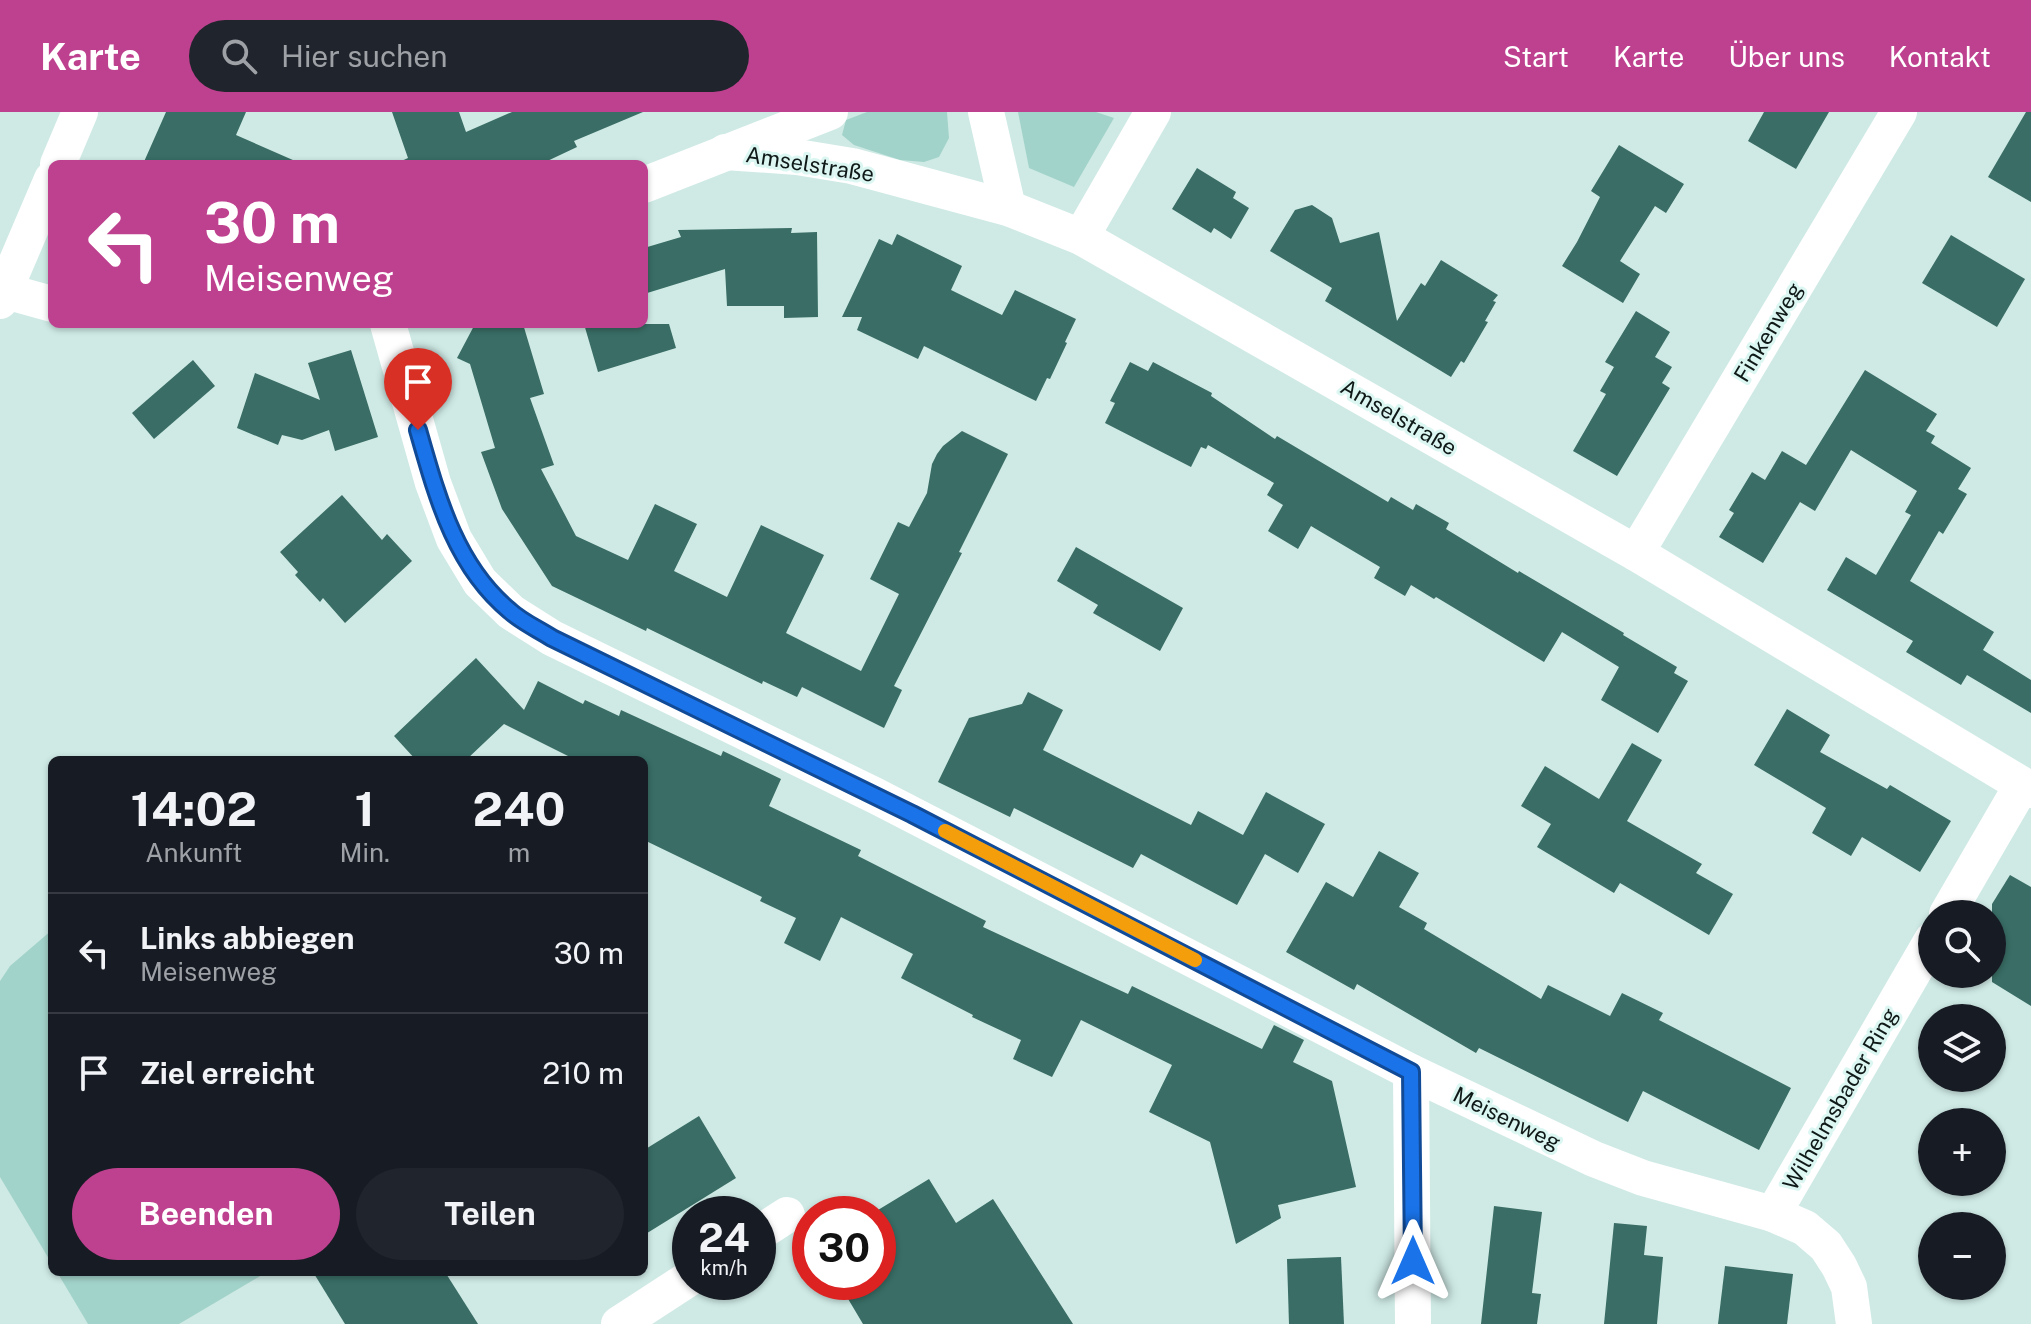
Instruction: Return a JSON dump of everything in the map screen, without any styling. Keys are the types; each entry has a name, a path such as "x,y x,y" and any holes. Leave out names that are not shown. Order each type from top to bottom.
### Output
{"street":[{"path":"60,160 80,112"},
{"name":"Amselstraße","path":"648,183 830,112"},
{"path":"986,112 1008,208"},
{"path":"1081,237 1153,112"},
{"name":"Finkenweg","path":"1636,553 1899,112"},
{"name":"Amselstraße","path":"725,152 797,157 852,166 1008,208 1081,237 1636,553 2027,787"},
{"path":"48,188 2,296 48,303"},
{"name":"Meisenweg","path":"389,328 433,483 454,539 480,582 511,612 552,638 912,814 1411,1072 1594,1159 1643,1178 1773,1214"},
{"path":"1956,900 2027,787"},
{"name":"Wilhelmsbader Ring","path":"1854,1324 1849,1287 1826,1246 1805,1228 1773,1214 1918,964"},
{"path":"1411,1072 1413,1324"},
{"path":"619,1324 672,1290"}],"green space":[{"path":"867,112 947,112 949,138 939,157 924,162 900,160 854,145 842,135 846,120"},
{"path":"1018,112 1096,112 1114,118 1074,187 1029,168"},
{"path":"48,933 48,1257 0,1177 0,981 10,966"},
{"path":"59,1276 260,1276 179,1324 88,1324"}],"building":[{"path":"166,112 246,112 236,135 293,160 145,160"},
{"path":"392,112 459,112 466,132 512,112 643,112 574,141 577,147 549,160 404,160 408,158"},
{"path":"1764,112 1829,112 1796,169 1748,141"},
{"path":"2026,112 2031,112 2031,202 1988,177"},
{"path":"1619,145 1684,184 1666,213 1655,206 1620,261 1640,274 1623,303 1562,266 1600,197 1591,191"},
{"path":"1197,168 1236,192 1233,198 1249,208 1231,239 1214,228 1211,233 1172,209"},
{"path":"1312,205 1332,218 1340,243 1379,232 1397,321 1421,283 1425,286 1441,260 1498,295 1485,321 1488,322 1464,363 1461,361 1451,377 1325,301 1332,288 1270,251 1295,210"},
{"path":"792,228 791,233 817,232 818,317 784,318 784,306 727,306 725,269 648,293 648,247 681,237 678,230"},
{"path":"897,234 962,266 951,290 1002,315 1015,290 1076,319 1050,379 1047,378 1036,401 924,346 918,359 857,330 862,317 842,317 879,239 892,245"},
{"path":"1951,235 2025,279 1997,327 1922,283"},
{"path":"1636,311 1670,332 1655,357 1672,367 1662,383 1670,388 1617,476 1573,451 1606,394 1600,391 1614,367 1605,362"},
{"path":"648,324 669,324 676,348 598,372 585,328 648,328"},
{"path":"473,328 524,328 544,394 530,398 554,465 541,469 576,536 628,560 655,504 697,524 674,571 727,597 761,525 824,555 786,633 861,671 899,594 870,579 898,522 909,527 927,493 937,454 962,431 1008,454 894,686 902,690 884,728 802,687 797,697 763,681 762,684 552,586 502,509 481,452 495,448 470,364 457,358"},
{"path":"351,350 378,437 335,451 329,430 302,440 282,435 278,445 237,428 255,373 320,400 308,363"},
{"path":"193,360 215,386 154,439 132,413"},
{"path":"1130,362 1148,371 1153,362 1212,393 1211,396 1275,439 1277,436 1388,502 1391,497 1413,510 1416,504 1449,523 1446,529 1677,667 1674,673 1688,681 1658,733 1601,700 1619,667 1562,632 1544,662 1436,597 1434,599 1411,585 1405,596 1374,578 1380,567 1311,526 1298,549 1268,531 1283,505 1267,495 1274,483 1208,445 1206,449 1201,447 1191,467 1105,423 1115,403 1110,401"},
{"path":"1865,370 1937,414 1926,431 1935,436 1931,443 1971,468 1958,489 1967,494 1943,534 1939,531 1910,581 1994,632 1983,650 2031,680 2031,713 1967,675 1961,685 1906,652 1913,641 1827,590 1846,557 1876,575 1911,515 1905,512 1917,491 1851,450 1815,511 1800,502 1763,563 1719,537 1734,513 1729,510 1752,472 1765,480 1782,451 1806,465"},
{"path":"342,495 382,540 387,534 412,561 345,623 323,598 320,602 295,575 298,572 280,552"},
{"path":"1076,547 1183,608 1160,651 1093,613 1098,605 1057,581"},
{"path":"476,658 524,710 538,681 583,704 585,700 619,716 621,710 721,756 723,751 781,779 769,806 861,850 858,856 986,921 983,927 1128,994 1132,986 1262,1049 1274,1025 1304,1040 1293,1062 1332,1081 1356,1187 1278,1205 1281,1218 1236,1244 1210,1142 1149,1112 1172,1065 1081,1020 1052,1077 1013,1059 1021,1040 901,978 913,954 841,917 820,961 784,943 796,918 760,901 762,897 648,842 648,756 568,756 504,724 470,756 412,756 394,736"},
{"path":"1028,692 1063,710 1043,750 1191,825 1198,811 1243,835 1266,792 1325,824 1298,873 1265,854 1237,905 1141,854 1133,868 1014,808 1010,817 938,782 969,718 1022,704"},
{"path":"1787,709 1830,735 1820,752 1887,789 1890,785 1951,821 1920,872 1862,837 1851,856 1812,833 1826,808 1754,765"},
{"path":"1632,743 1662,760 1627,821 1702,864 1696,873 1733,894 1709,935 1620,883 1614,893 1537,847 1551,824 1521,806 1545,766 1599,799"},
{"path":"1379,851 1419,873 1399,907 1427,923 1424,929 1541,999 1548,985 1610,1016 1622,993 1663,1013 1659,1020 1791,1088 1759,1150 1643,1091 1628,1122 1479,1048 1476,1053 1357,984 1354,990 1286,952 1326,882 1353,897"},
{"path":"2010,875 2031,887 2031,1006 2002,988 2006,988 2006,900 1994,900"},
{"path":"699,1116 736,1178 707,1196 672,1196 672,1218 648,1233 648,1148"},
{"path":"929,1179 956,1223 993,1199 1073,1324 863,1324 849,1300 896,1300 896,1199"},
{"path":"1494,1206 1542,1212 1532,1293 1541,1294 1537,1324 1481,1324"},
{"path":"1614,1223 1647,1226 1644,1255 1663,1257 1657,1324 1604,1324"},
{"path":"1341,1257 1344,1324 1289,1324 1287,1259"},
{"path":"1725,1266 1793,1274 1787,1324 1718,1324"},
{"path":"315,1276 448,1276 478,1324 345,1324"}],"slow traffic":[{"path":"945,831 1195,960"}],"route":[{"path":"418,430 454,539 480,582 511,612 552,638 912,814 1411,1072 1413,1261"}]}
